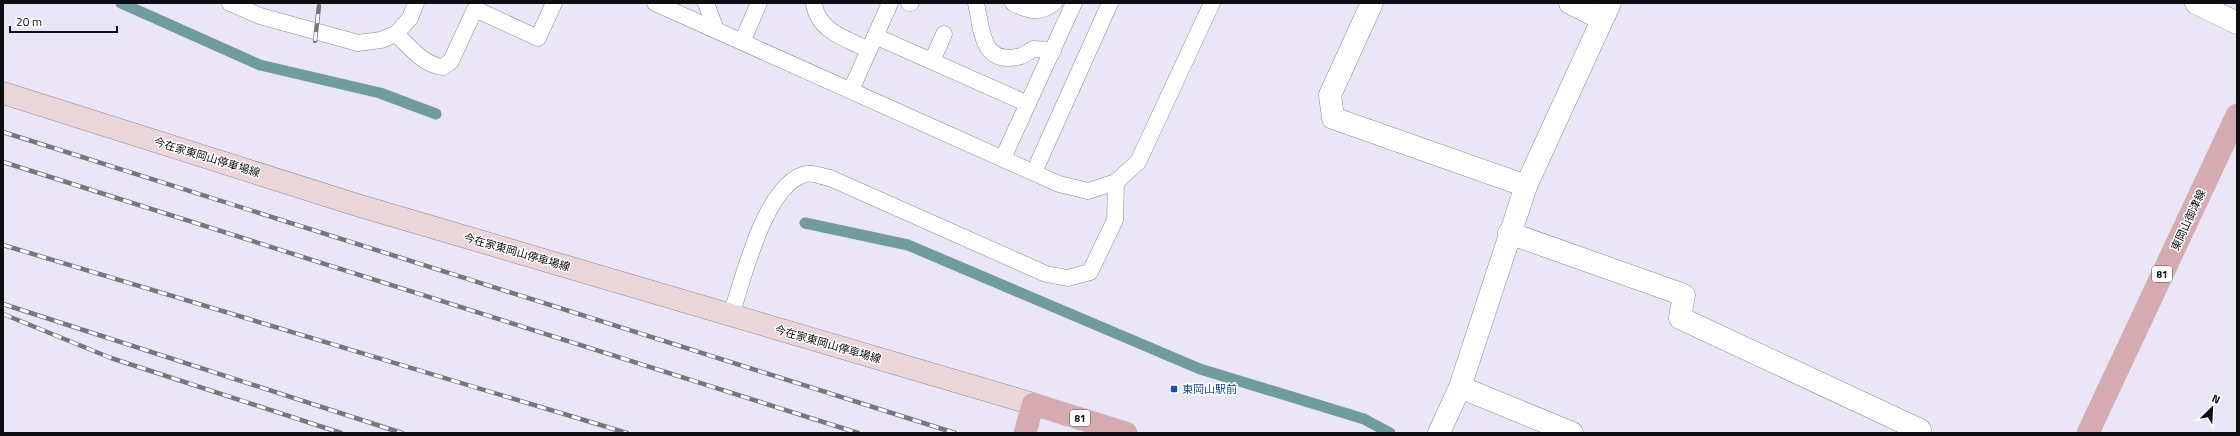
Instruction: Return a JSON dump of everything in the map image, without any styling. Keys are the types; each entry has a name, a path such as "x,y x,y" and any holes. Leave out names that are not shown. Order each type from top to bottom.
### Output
{"main road":[{"name":"今在家東岡山停車場線","path":"3,93 357,205 1033,404"},
{"name":"東岡山御津線","path":"2088,433 2237,115"},
{"path":"1025,433 1033,404"},
{"name":"81","path":"1033,404 1126,433"}],"street":[{"path":"1372,3 1330,95 1333,118 1526,186"},
{"path":"1439,433 1460,387 1526,186 1606,11 1570,3"},
{"path":"2196,3 2237,23"},
{"path":"1510,233 1684,295 1680,318 1920,430 1919,433"},
{"path":"1460,387 1572,433"}],"lane":[{"path":"230,3 260,16 358,42 381,40 396,34 410,18 416,3"},
{"path":"396,34 432,66 443,67 451,61 475,9 538,38 554,3"},
{"path":"655,3 1059,184 1088,191 1116,182 1138,162 1209,4"},
{"path":"706,3 716,30"},
{"path":"742,42 759,3"},
{"path":"814,3 815,10 822,23 829,31 869,50"},
{"path":"851,90 890,3"},
{"path":"976,3 982,36 986,47 996,55 1011,58 1022,56 1034,49 1053,51"},
{"path":"1013,3 1034,12 1046,9 1054,3"},
{"path":"1003,158 1074,3"},
{"path":"1034,172 1110,3"},
{"path":"932,61 944,34"},
{"path":"875,36 1028,104"},
{"path":"730,315 766,212 790,182 806,174 830,178 1046,274 1068,278 1090,272 1115,220 1116,182"}],"waterway":[{"path":"121,3 260,65 380,93 436,114"},
{"path":"805,223 908,245 1200,369 1364,419 1390,433"}],"railway":[{"path":"315,41 319,6"},
{"path":"3,132 955,433"},
{"path":"3,162 858,433"},
{"path":"3,245 627,433"},
{"path":"3,304 402,433"},
{"path":"3,314 111,358 341,433"}],"place":[{"name":"東岡山駅前","path":"1174,389"}]}
